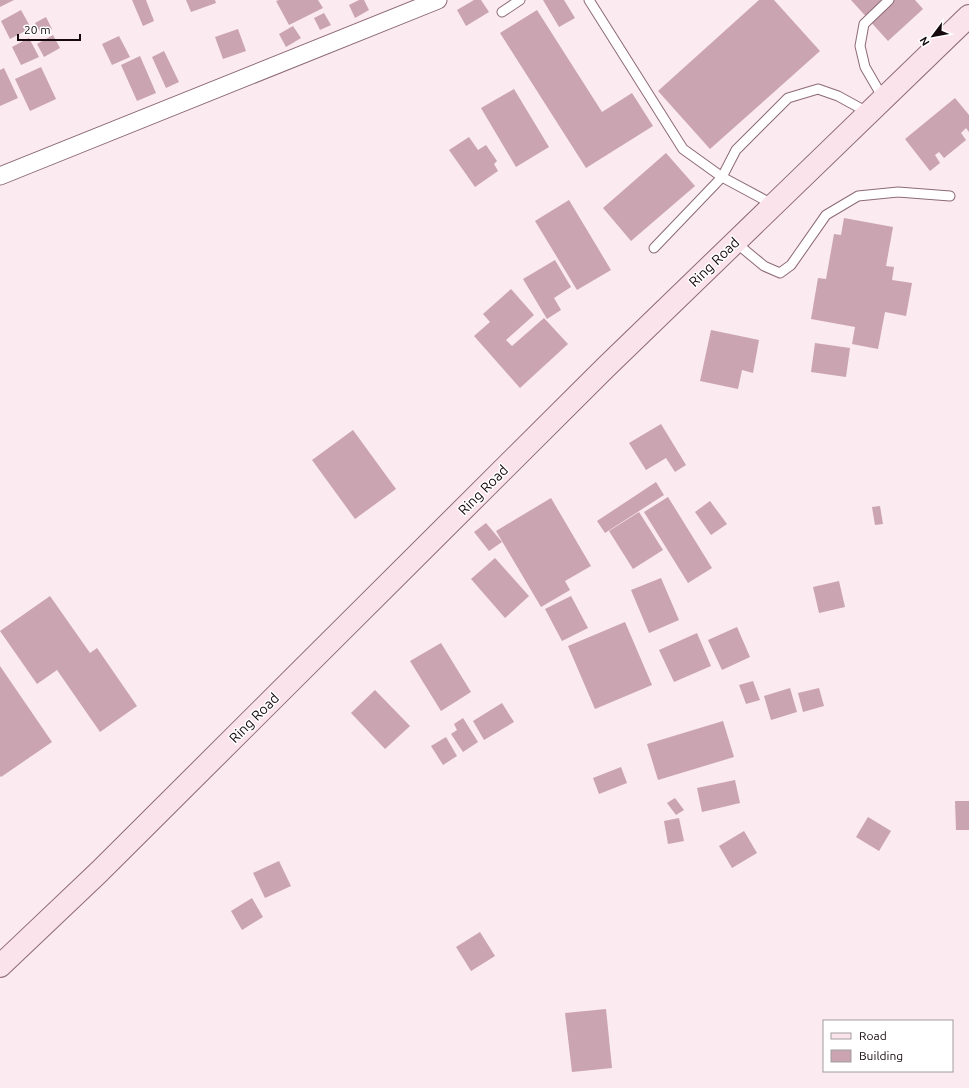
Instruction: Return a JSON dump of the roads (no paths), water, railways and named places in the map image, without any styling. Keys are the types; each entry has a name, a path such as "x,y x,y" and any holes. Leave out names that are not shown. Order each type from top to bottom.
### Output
{"main road":[{"name":"Ring Road","path":"0,966 99,872 600,373 969,16"}],"street":[{"path":"0,176 438,0"}],"lane":[{"path":"502,12 520,0"},
{"path":"589,0 683,149 722,177 774,204"},
{"path":"876,106 860,46 864,24 889,0"},
{"path":"654,248 722,177 736,150 788,98 818,89 876,106"},
{"path":"735,242 764,266 780,273 792,265 826,215 858,196 898,192 950,196"}]}
